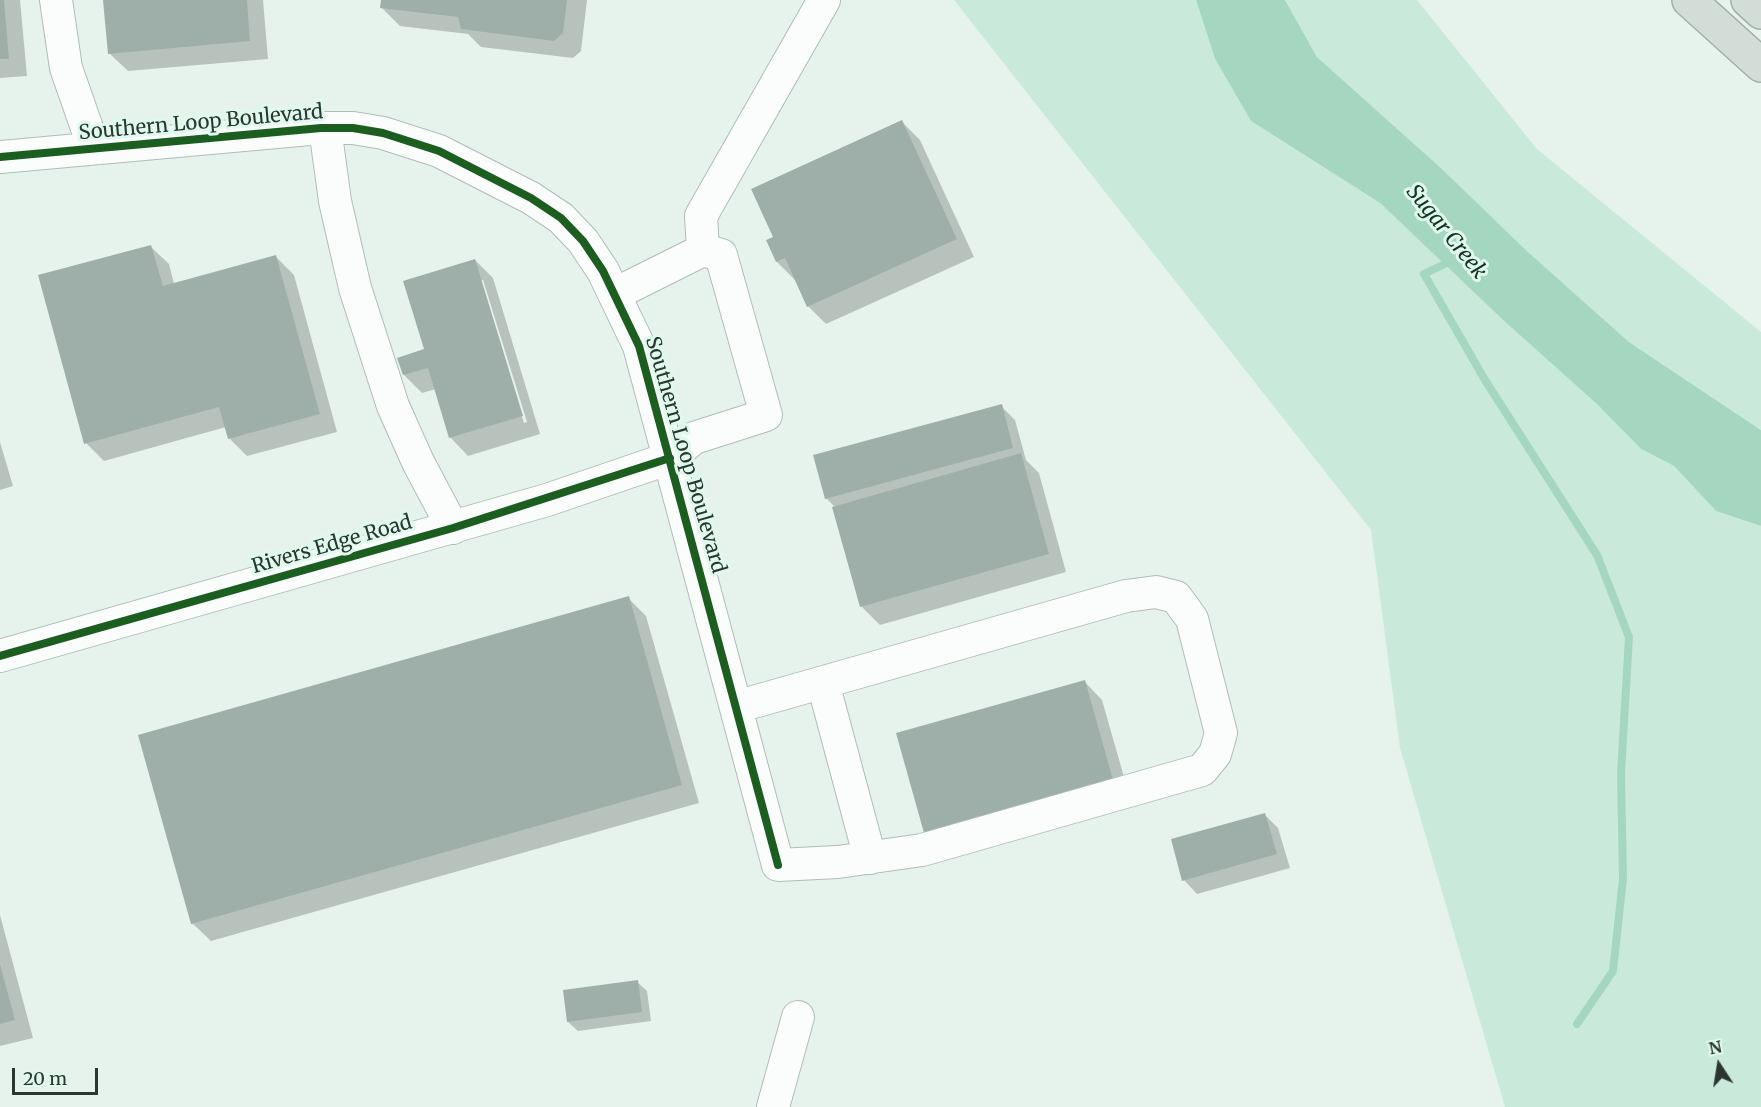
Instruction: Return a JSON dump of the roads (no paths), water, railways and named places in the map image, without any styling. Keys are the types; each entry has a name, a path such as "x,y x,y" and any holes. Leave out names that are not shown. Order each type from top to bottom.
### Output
{"highway":[{"path":"1689,0 1761,65"},
{"path":"1748,0 1761,12"}],"street":[{"path":"57,0 66,68 94,148"},
{"path":"703,250 701,216 824,0"},
{"path":"325,128 335,201 366,320 393,406 453,528"},
{"name":"Southern Loop Boulevard","path":"0,157 325,128 353,129 412,141 473,166 531,198 561,218 583,241 615,294 639,346 778,865 870,858"},
{"path":"615,294 703,250 721,255 766,415 694,438 670,458"},
{"name":"Rivers Edge Road","path":"0,656 453,528 670,458"},
{"path":"736,707 1126,596 1156,592 1176,597 1192,619 1221,733 1215,754 1202,770 922,850 870,858 823,683"},
{"path":"773,1107 798,1017"}],"water":[{"name":"Sugar Creek","path":"1196,0 1285,0 1317,57 1442,169 1528,252 1629,342 1761,430 1761,526 1716,511 1674,466 1641,449 1598,405 1503,320 1380,203 1251,121 1215,59"}],"waterway":[{"name":"Sugar Creek","path":"1455,259 1424,274 1485,380 1597,555 1629,637 1621,773 1623,879 1613,971 1577,1024"}]}
